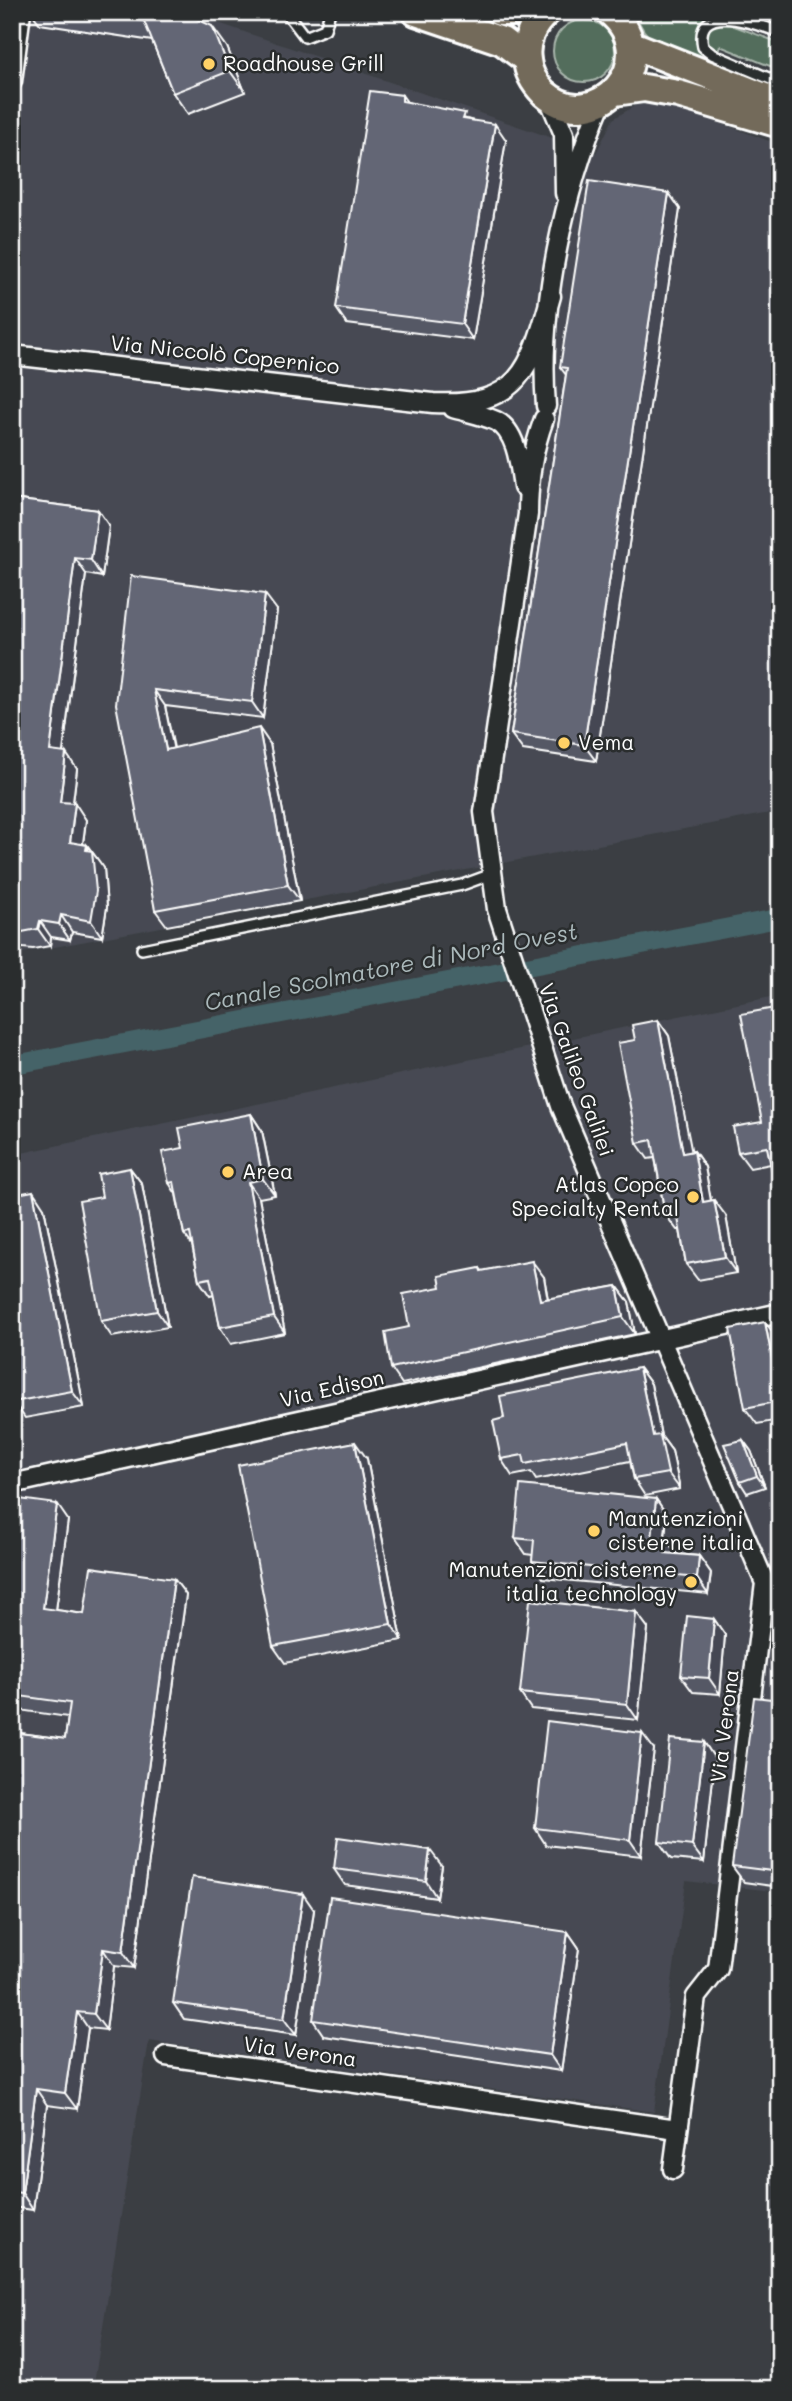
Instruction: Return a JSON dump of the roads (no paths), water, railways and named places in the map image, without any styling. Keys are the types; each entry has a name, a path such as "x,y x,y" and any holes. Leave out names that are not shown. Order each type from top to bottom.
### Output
{"main road":[{"path":"416,12 502,41 527,60"},
{"path":"500,12 536,12"},
{"path":"547,12 532,30 527,44 527,60 534,80 548,96 560,103 589,105 644,88 678,94 780,124"},
{"path":"608,97 625,78 631,62 631,44 615,15"},
{"path":"631,44 780,103"}],"street":[{"path":"12,81 21,12"},
{"name":"Via Galileo Galilei","path":"548,96 564,134 565,211"},
{"name":"Via Galileo Galilei","path":"608,97 587,138 565,211 551,296 545,370 545,413 532,455 528,481 528,514 484,812 497,909 561,1106 662,1339"},
{"name":"Via Galileo Galilei","path":"505,391 519,376 529,358 542,328 551,296"},
{"name":"Via Niccolò Copernico","path":"12,355 433,402 480,402 505,391"},
{"path":"516,385 529,386 542,395 545,413 538,428 527,433 512,432 503,426 497,409 499,399 505,391 516,385"},
{"name":"Via Niccolò Copernico","path":"433,402 490,419 503,426"},
{"name":"Via Galileo Galilei","path":"503,426 514,446 528,514"},
{"name":"Via Edison","path":"12,1484 780,1313"},
{"name":"Via Verona","path":"662,1339 772,1584 718,1969 696,1997 673,2169"},
{"name":"Via Verona","path":"166,2056 677,2129"}],"lane":[{"path":"286,12 305,37 325,29 330,12"},
{"path":"768,12 780,16"},
{"path":"780,32 725,13 714,16 705,24 701,36 703,47 712,54 780,83"},
{"path":"142,949 462,885 492,874"}],"waterway":[{"name":"Canale Scolmatore di Nord Ovest","path":"12,1065 780,918"}],"place":[{"name":"Roadhouse Grill","path":"209,64"},
{"name":"Vema","path":"564,743"},
{"name":"Area","path":"228,1172"},
{"name":"Atlas Copco Specialty Rental","path":"693,1197"},
{"name":"Manutenzioni cisterne italia","path":"594,1531"},
{"name":"Manutenzioni cisterne italia technology","path":"691,1582"}]}
